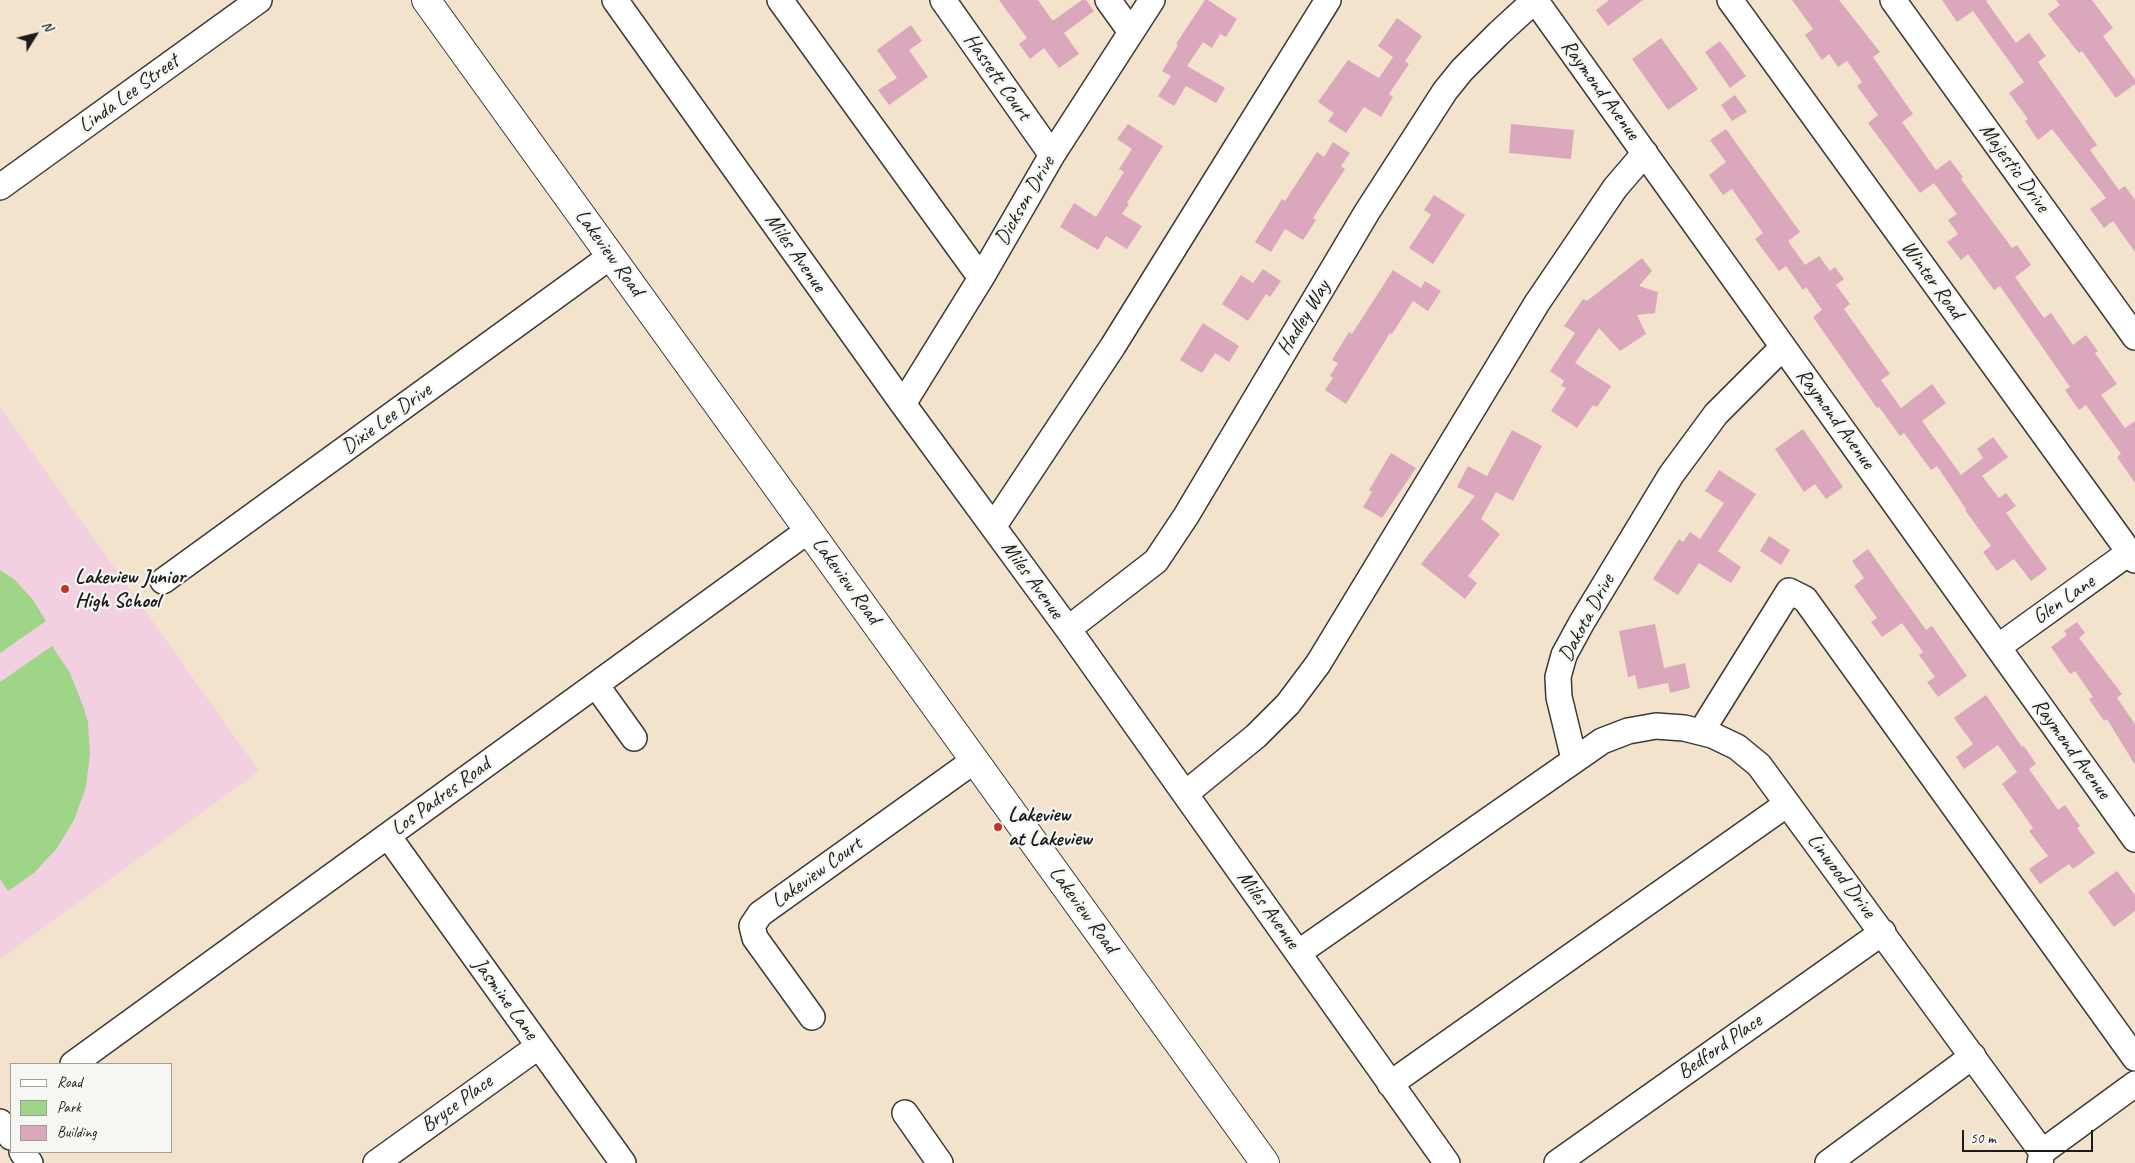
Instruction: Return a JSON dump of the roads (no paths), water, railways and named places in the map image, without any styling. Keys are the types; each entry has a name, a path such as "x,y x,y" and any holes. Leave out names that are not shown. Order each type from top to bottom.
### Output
{"main road":[{"name":"Lakeview Road","path":"426,0 1265,1163"}],"street":[{"name":"Linda Lee Street","path":"0,187 259,0"},
{"name":"Miles Avenue","path":"615,0 903,404 1068,629 1446,1163"},
{"path":"780,0 981,278"},
{"name":"Hassett Court","path":"943,0 1052,155"},
{"path":"1108,0 1131,32"},
{"name":"Dickson Drive","path":"903,404 981,278 1052,155 1152,0"},
{"path":"994,527 1113,346 1328,0"},
{"name":"Raymond Avenue","path":"1535,0 2135,839"},
{"name":"Hadley Way","path":"1068,629 1156,561 1186,516 1367,212 1445,91 1462,70 1498,33 1535,0"},
{"name":"Winter Road","path":"1730,0 2132,556"},
{"name":"Majestic Drive","path":"1894,0 2135,337"},
{"path":"1185,794 1256,736 1288,704 1318,664 1537,303 1615,188 1645,153"},
{"name":"Dixie Lee Drive","path":"163,581 611,256"},
{"name":"Dakota Drive","path":"1574,759 1559,696 1558,677 1564,655 1671,475 1716,414 1784,347"},
{"name":"Los Padres Road","path":"74,1063 809,530"},
{"name":"Glen Lane","path":"1998,647 2132,556"},
{"path":"1701,732 1789,590 1804,600 2135,1058"},
{"path":"596,685 634,738"},
{"name":"Linwood Drive","path":"1574,759 1602,741 1628,731 1656,726 1684,728 1712,735 1737,747 1760,765 1973,1056 2041,1157"},
{"path":"1298,953 1574,759"},
{"name":"Lakeview Court","path":"812,1017 755,938 752,926 760,914 975,760"},
{"path":"1390,1084 1787,804"},
{"name":"Jasmine Lane","path":"388,836 623,1163"},
{"name":"Bedford Place","path":"1557,1163 1883,932"},
{"name":"Bryce Place","path":"376,1163 538,1046"},
{"path":"1828,1163 1973,1056"},
{"path":"2041,1157 2135,1084"},
{"path":"904,1113 940,1163"},
{"path":"0,1122 10,1137"}],"place":[{"name":"Lakeview Junior High School","path":"65,589"},
{"name":"Lakeview at Lakeview","path":"998,827"}]}
